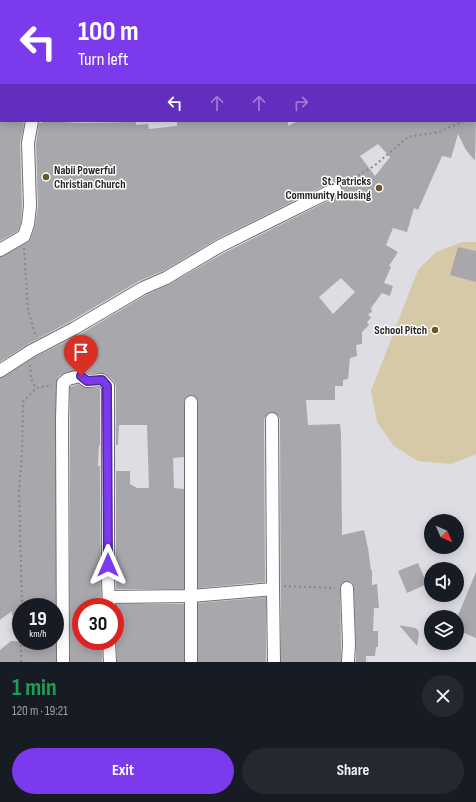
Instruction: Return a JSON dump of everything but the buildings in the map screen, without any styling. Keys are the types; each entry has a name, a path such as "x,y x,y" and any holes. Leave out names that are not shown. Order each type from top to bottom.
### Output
{"street":[{"path":"0,250 24,236 28,224 28,143 32,122"},
{"path":"0,371 31,351 75,328 144,288 166,278 220,246 335,189"},
{"path":"63,662 63,383 68,379 81,376 87,381 102,380 107,386 109,598"},
{"path":"191,402 191,662"},
{"path":"272,419 277,588 274,662"},
{"path":"124,601 277,588"},
{"path":"347,588 349,644 348,662"},
{"path":"110,650 110,662"}],"path":[{"path":"335,189 374,166 408,137 439,132 462,122"},
{"path":"24,236 28,310 33,328 41,347 31,351 29,364 31,367 30,375 36,388"},
{"path":"22,598 19,490 22,452 23,402 36,388 63,383"},
{"path":"277,588 347,588"},
{"path":"21,650 21,662"}],"shaded area":[{"name":"School Pitch","path":"462,242 476,242 476,454 451,464 418,461 394,446 377,422 371,391 418,270 436,252"}],"place":[{"name":"Nabii Powerful Christian Church","path":"46,177"},
{"name":"St. Patricks Community Housing","path":"379,188"},
{"name":"School Pitch","path":"435,330"}],"route":[{"path":"81,376 87,381 100,379 105,382 107,386 108,565"}]}
